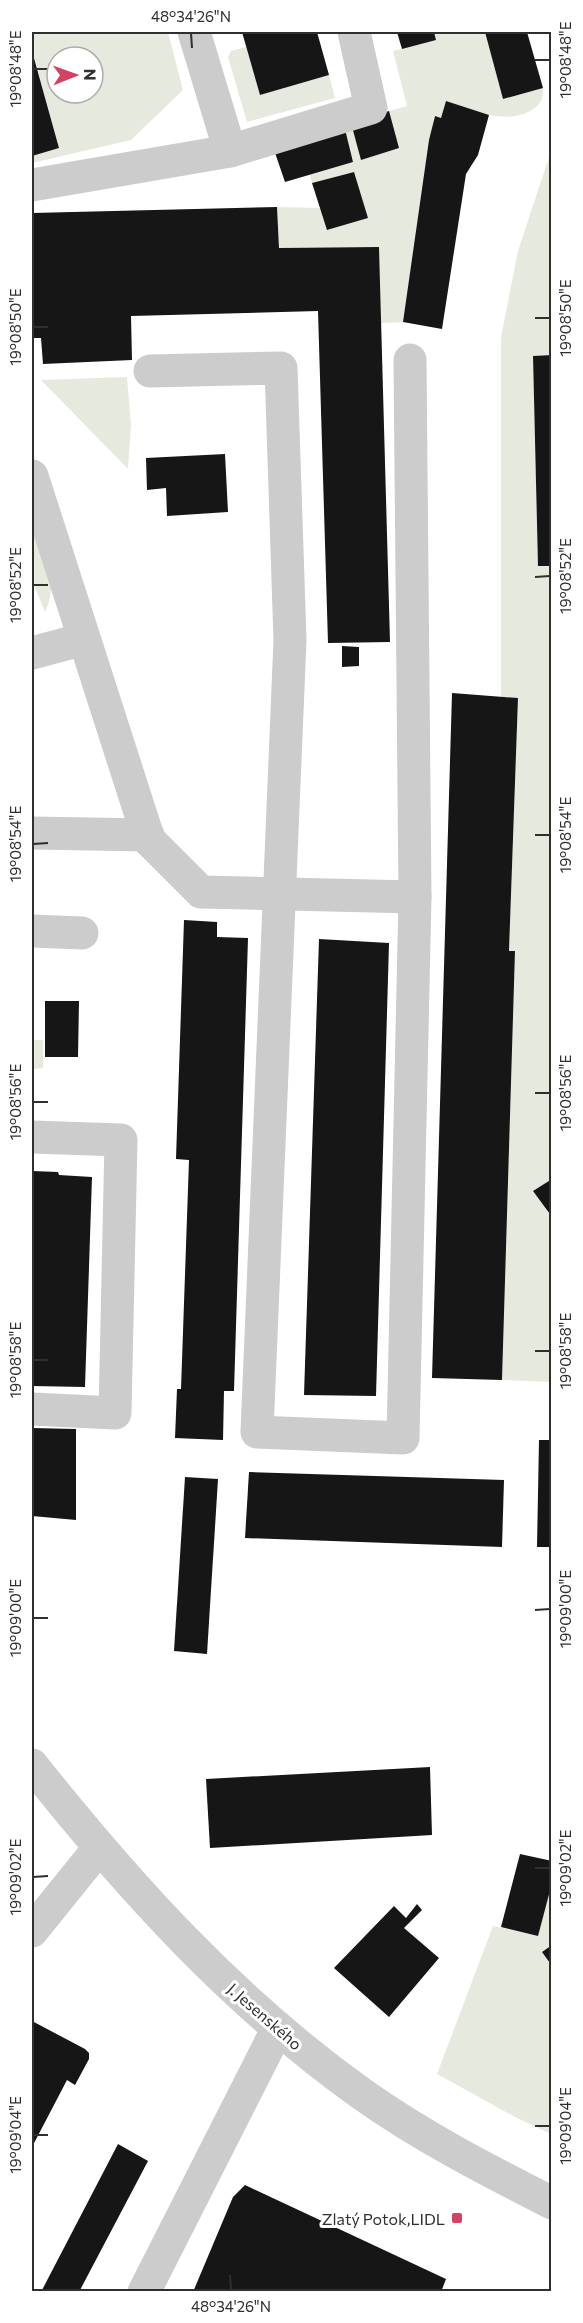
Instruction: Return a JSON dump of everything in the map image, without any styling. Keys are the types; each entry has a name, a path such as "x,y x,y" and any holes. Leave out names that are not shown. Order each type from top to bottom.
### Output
{"street":[{"path":"194,32 230,151"},
{"path":"32,185 230,151 371,108 354,32"},
{"path":"150,370 281,368 290,640 257,1432 403,1438 415,897 410,360"},
{"path":"32,476 149,840 201,892 415,897"},
{"path":"32,653 84,639"},
{"path":"32,833 148,835"},
{"path":"32,931 82,933"},
{"path":"32,1137 121,1140 115,1413 32,1409"},
{"name":"J. Jesenského","path":"32,1765 99,1848 185,1941 252,2006 317,2061 420,2132 552,2203"},
{"path":"32,1931 99,1848"},
{"path":"144,2292 278,2028"}],"shaded area":[{"path":"32,32 168,32 183,90 131,140 32,163 32,156 59,148 47,105 105,105 105,45 45,45 45,97 32,49"},
{"path":"434,32 485,32 503,99 543,88 543,95 537,106 520,115 509,117 488,115 446,101 441,118 434,116 403,322 381,323 379,247 279,248 277,207 321,208 328,230 368,218 353,172 312,183 310,175 353,162 344,125 351,123 361,159 389,111 407,106 393,51 436,40"},
{"path":"246,47 260,95 329,75 335,98 247,122 228,57 231,51"},
{"path":"551,151 551,355 533,356 538,566 552,566 552,1179 533,1191 551,1217 551,1382 502,1380 515,952 509,951 518,698 501,697 501,337 518,251"},
{"path":"127,377 131,425 128,469 41,380"},
{"path":"32,532 46,561 51,581 51,591 45,612 32,580"},
{"path":"32,1040 43,1040 43,1068 32,1069"},
{"path":"551,1883 551,1945 542,1952 551,1966 551,2134 437,2074 493,1926 538,1936"}],"building":[{"path":"242,32 317,32 329,75 260,95"},
{"path":"397,32 434,32 436,40 402,49"},
{"path":"485,32 527,32 543,88 503,99"},
{"path":"32,51 45,105 47,105 59,148 32,156"},
{"path":"446,101 489,115 478,155 466,174 442,329 403,322 429,140 435,116 441,118"},
{"path":"389,111 399,148 361,160 351,123"},
{"path":"344,125 353,162 285,182 272,144"},
{"path":"354,172 368,218 327,230 312,183"},
{"path":"277,207 279,248 379,247 390,642 328,643 318,311 131,316 132,360 43,364 41,338 32,338 32,213"},
{"path":"552,355 552,566 538,566 533,356"},
{"path":"225,454 228,512 167,516 166,488 147,490 146,458"},
{"path":"342,646 359,647 359,666 342,667"},
{"path":"452,693 518,698 509,951 515,951 502,1380 432,1378"},
{"path":"184,920 217,922 217,937 248,938 234,1391 224,1391 223,1440 175,1438 177,1389 181,1389 189,1160 176,1159"},
{"path":"319,939 389,943 376,1396 304,1395"},
{"path":"45,1001 79,1001 78,1057 45,1057"},
{"path":"32,1171 92,1177 85,1387 32,1386"},
{"path":"552,1179 552,1217 533,1191"},
{"path":"32,1428 76,1429 76,1520 32,1516"},
{"path":"539,1440 552,1440 552,1547 537,1547"},
{"path":"249,1472 504,1480 502,1547 245,1538"},
{"path":"185,1477 218,1479 207,1654 174,1651"},
{"path":"430,1767 432,1835 210,1848 206,1779"},
{"path":"520,1854 552,1861 552,1883 538,1936 501,1927"},
{"path":"417,1904 422,1910 404,1928 439,1958 389,2017 334,1968 394,1906 406,1918"},
{"path":"552,1945 552,1966 542,1952"},
{"path":"32,2021 85,2049 89,2053 89,2059 75,2085 67,2080 32,2147"},
{"path":"118,2144 148,2161 79,2292 41,2292"},
{"path":"245,2185 446,2279 441,2292 193,2292 233,2197"}],"place":[{"name":"Zlatý Potok,LIDL","path":"457,2218"}]}
